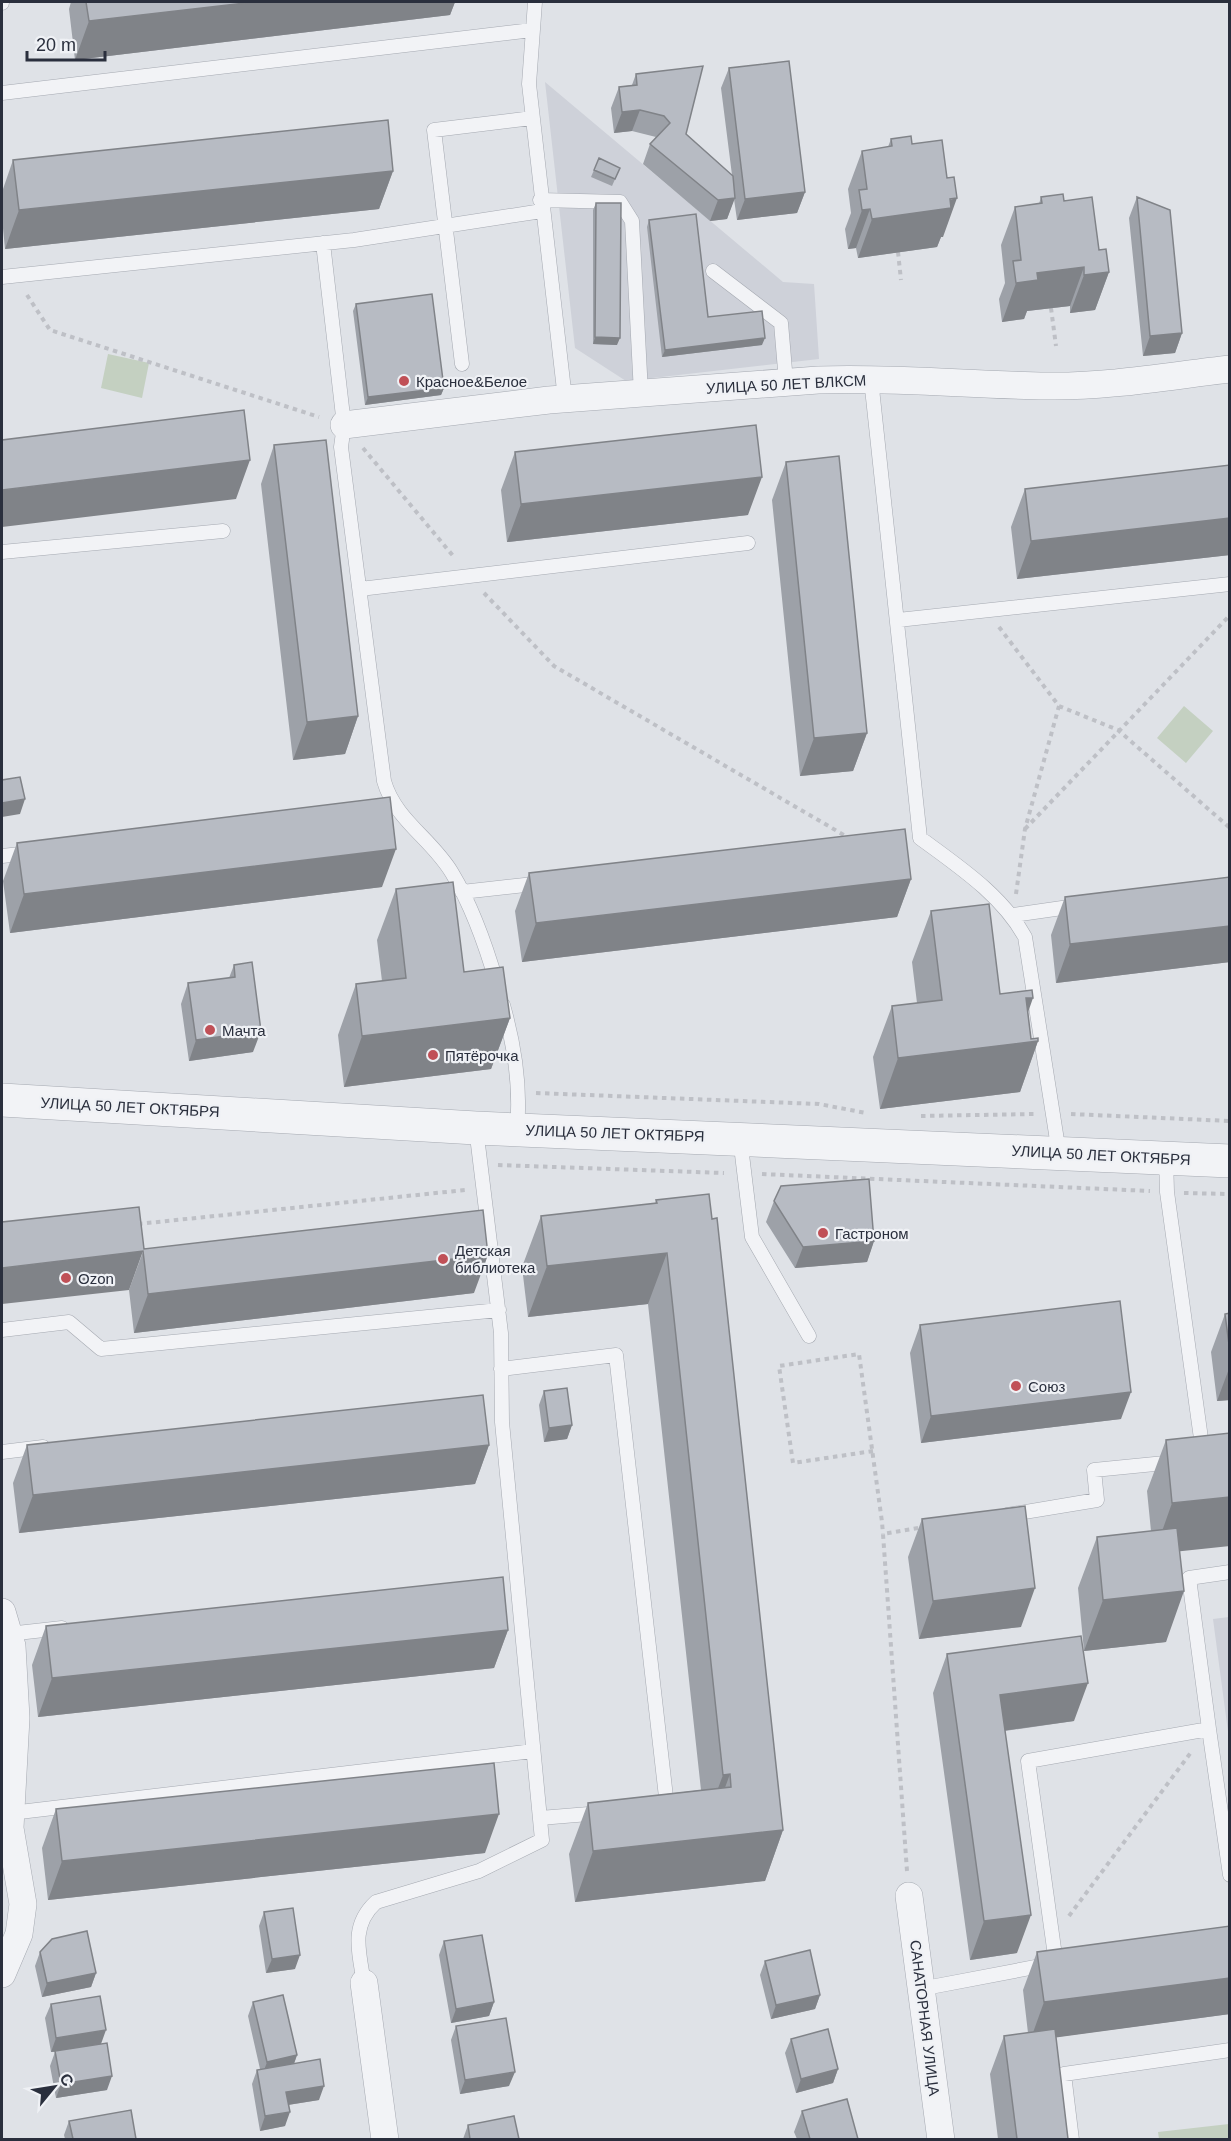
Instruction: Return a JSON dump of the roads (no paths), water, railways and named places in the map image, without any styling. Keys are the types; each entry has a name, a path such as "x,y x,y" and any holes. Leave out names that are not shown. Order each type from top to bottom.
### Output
{"street":[{"name":"УЛИЦА 50 ЛЕТ ВЛКСМ","path":"344,425 565,399 786,382 871,379 1048,386 1101,385 1230,369"},
{"name":"УЛИЦА 50 ЛЕТ ОКТЯБРЯ","path":"2,1100 476,1128 1230,1161"},
{"path":"2,1974 19,1934 23,1904 13,1850 11,1813 16,1718 12,1646 5,1623"},
{"name":"САНАТОРНАЯ УЛИЦА","path":"909,1896 940,2139"},
{"path":"364,1983 385,2139"}],"lane":[{"path":"535,2 529,84 541,206 565,399"},
{"path":"2,93 532,30"},
{"path":"462,363 434,130 532,118"},
{"path":"8,277 322,243 446,226 541,206 620,202 632,221 641,393"},
{"path":"322,243 344,425 341,447 389,809 436,850 452,872 462,892 491,967 513,1039 518,1093 517,1129"},
{"path":"713,271 781,323 786,382"},
{"path":"871,379 898,620 914,839 958,865 1013,915 1025,937 1059,1153"},
{"path":"2,552 223,531"},
{"path":"360,589 748,543"},
{"path":"898,620 1230,584"},
{"path":"2,856 48,850"},
{"path":"462,892 556,881"},
{"path":"1013,915 1093,904"},
{"path":"364,1983 358,1946 364,1913 376,1902 393,1895 479,1871 542,1840 511,1577 496,1399 501,1369 499,1310 476,1128"},
{"path":"740,1138 752,1237 809,1336"},
{"path":"996,1516 1097,1500 1094,1470 1208,1459 1167,1192 1166,1157"},
{"path":"2,1330 69,1322 101,1349 499,1310"},
{"path":"501,1369 616,1355 667,1806 644,1809"},
{"path":"2,1452 56,1446"},
{"path":"1230,1572 1189,1578 1230,1875"},
{"path":"5,1623 79,1626"},
{"path":"920,1989 1056,1963 1028,1761 1209,1729"},
{"path":"11,1813 533,1751"},
{"path":"540,1818 621,1811"},
{"path":"1072,2139 1064,2074 1230,2050"}],"place":[{"name":"Красное&Белое","path":"404,381"},
{"name":"Мачта","path":"210,1030"},
{"name":"Пятёрочка","path":"433,1055"},
{"name":"Гастроном","path":"823,1233"},
{"name":"Детская библиотека","path":"443,1259"},
{"name":"Ozon","path":"66,1278"},
{"name":"Союз","path":"1016,1386"}]}
